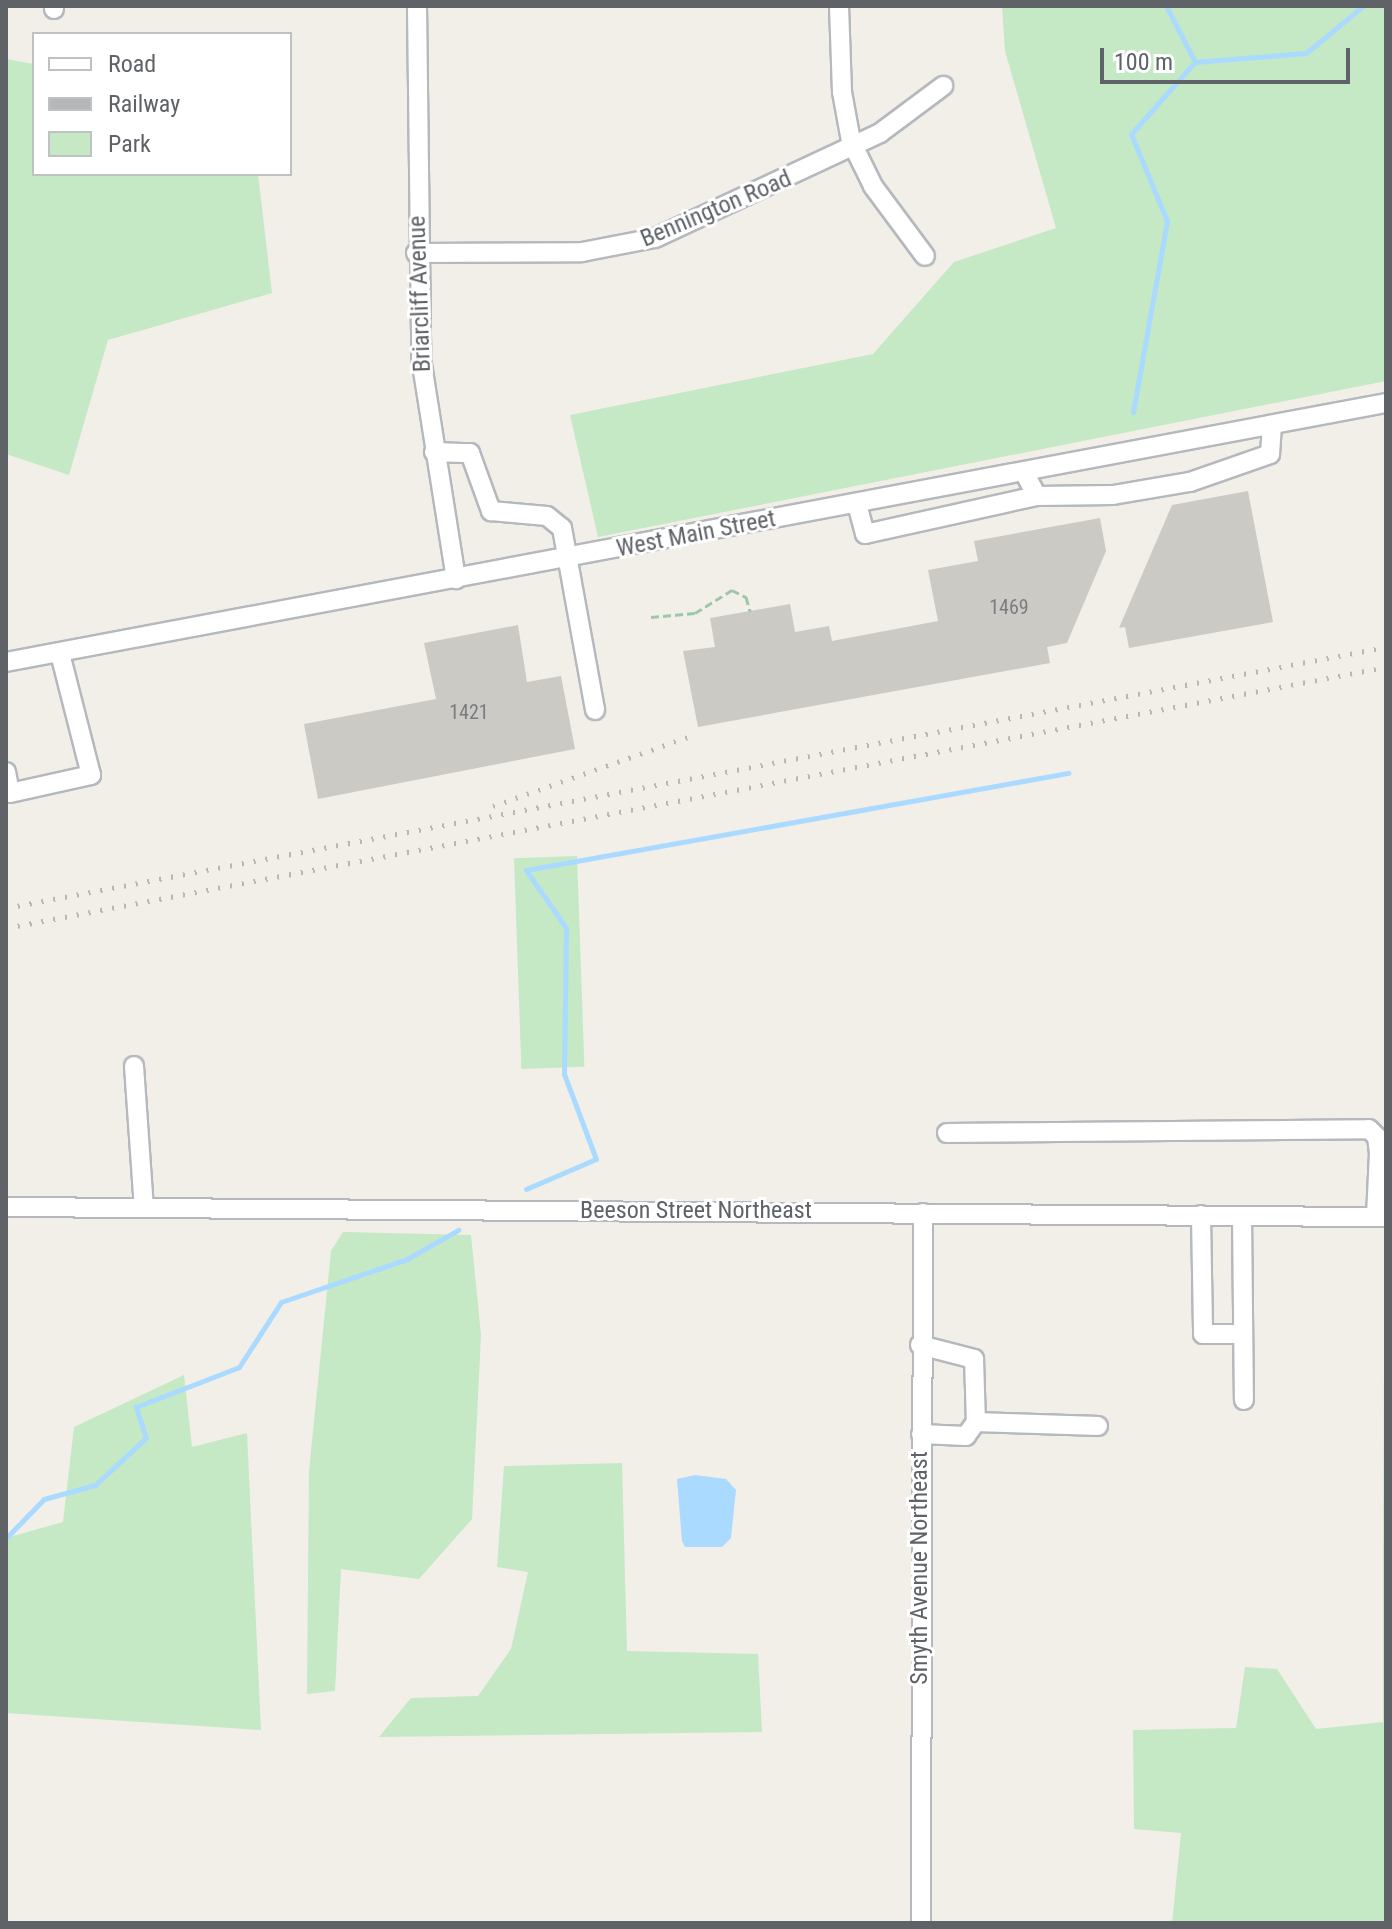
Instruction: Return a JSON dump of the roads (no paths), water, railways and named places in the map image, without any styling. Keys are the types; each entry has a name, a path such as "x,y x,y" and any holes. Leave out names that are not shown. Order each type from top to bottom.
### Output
{"street":[{"name":"Briarcliff Avenue","path":"417,6 416,253 421,358 456,579"},
{"path":"839,6 842,92 854,147 873,186 925,256"},
{"name":"Bennington Road","path":"416,253 545,254 635,244 854,147 902,120 943,86"},
{"name":"West Main Street","path":"6,662 1386,403"},
{"path":"857,504 865,534 1037,496 1113,495 1190,482 1270,454 1272,425"},
{"path":"434,452 470,453 491,511 555,519 570,557 595,710"},
{"path":"1024,472 1037,496"},
{"path":"6,772 10,793 91,775 60,653"},
{"path":"134,1066 144,1208"},
{"path":"947,1133 1369,1129 1377,1137 1381,1217"},
{"name":"Beeson Street Northeast","path":"6,1207 1381,1217"},
{"name":"Smyth Avenue Northeast","path":"921,1923 920,1345 923,1213"},
{"path":"1201,1215 1203,1334 1243,1334"},
{"path":"1242,1216 1244,1400"},
{"path":"920,1345 974,1359 976,1422 966,1436 921,1434"},
{"path":"976,1422 1098,1426"}],"water":[{"path":"695,1475 726,1479 736,1490 731,1538 722,1547 685,1547 682,1541 677,1479"}],"waterway":[{"path":"1166,6 1195,62"},
{"path":"1133,412 1167,221 1131,134 1195,62 1306,53 1363,6"},
{"path":"526,1189 596,1159 564,1074 566,928 526,870 1068,773"},
{"path":"6,1538 44,1499 95,1485 146,1438 136,1407 239,1367 281,1302 407,1259 458,1230"}],"railway":[{"path":"6,908 1386,647"},
{"path":"6,928 1386,667"},
{"path":"493,806 691,736"}]}
